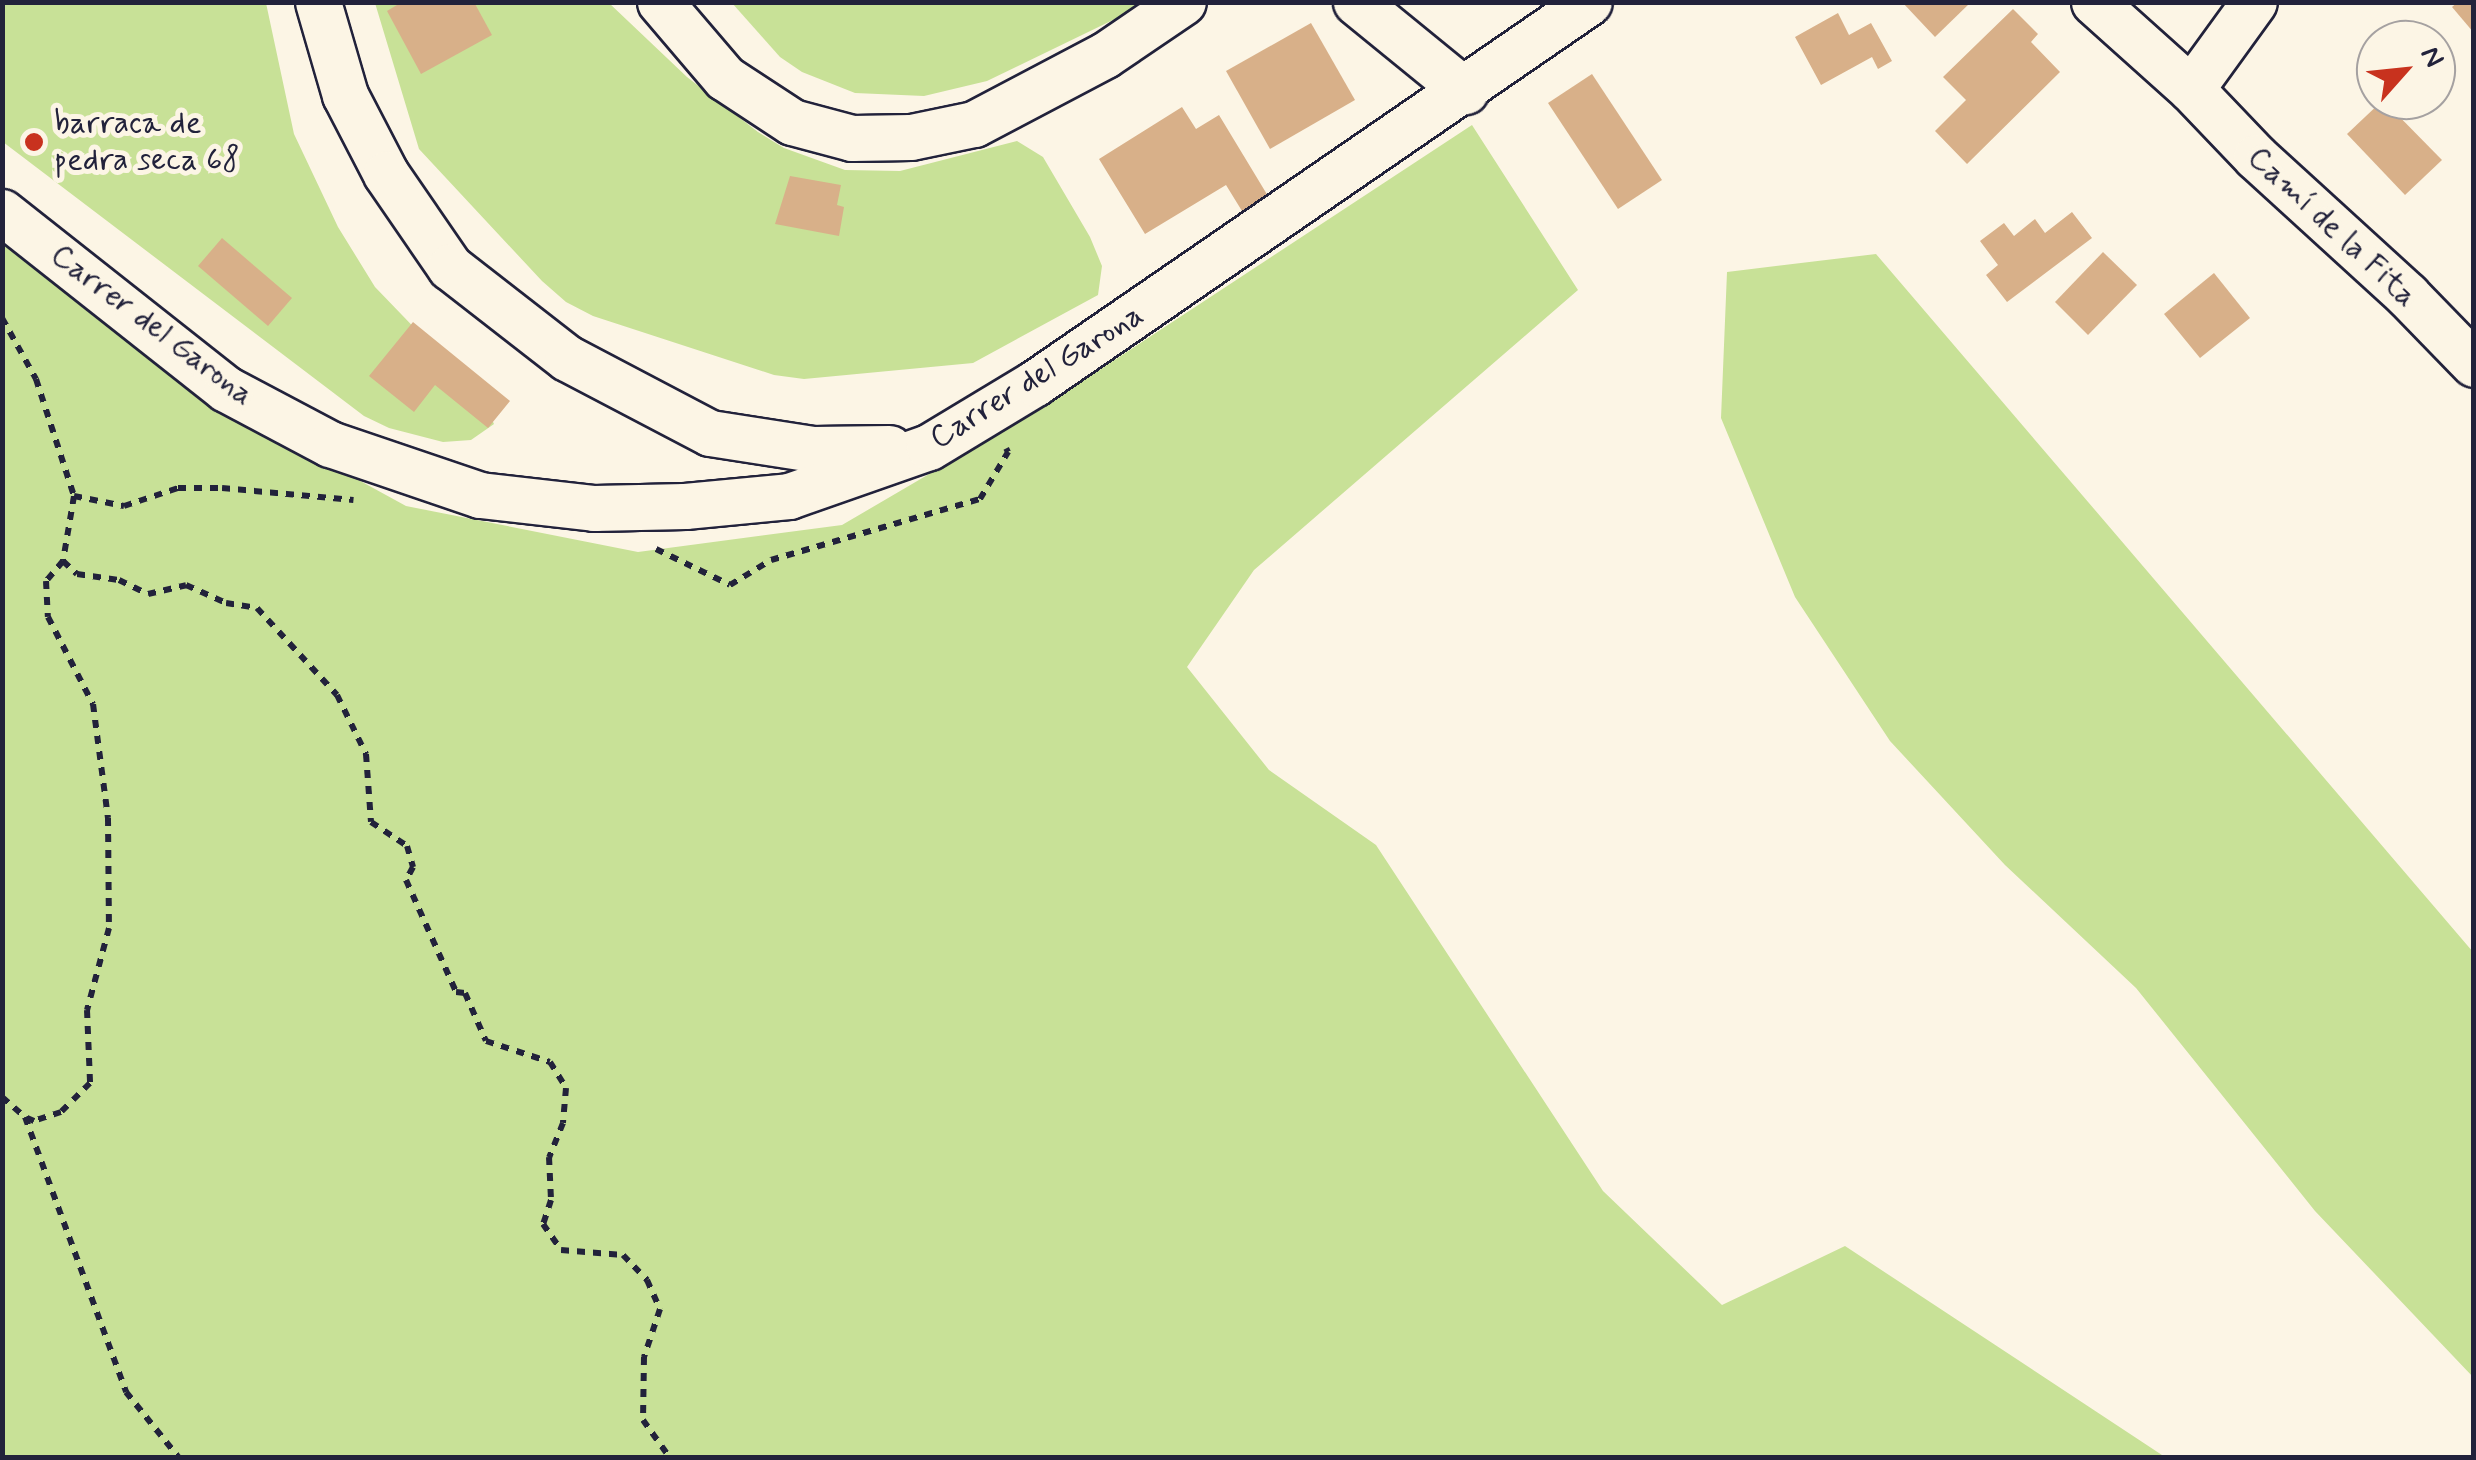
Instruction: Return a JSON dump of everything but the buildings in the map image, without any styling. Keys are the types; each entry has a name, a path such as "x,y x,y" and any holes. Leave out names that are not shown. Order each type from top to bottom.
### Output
{"street":[{"path":"318,2 345,95 386,174 450,267 567,358 710,433 813,450 930,446"},
{"path":"660,2 725,78 792,122 852,138 911,137 974,124 1105,55 1183,2"},
{"path":"1356,2 1464,90"},
{"name":"Carrer del Garona","path":"2,212 226,389 330,444 480,495 594,508 686,506 789,496 930,446 1035,383 1589,2"},
{"name":"Camí de la Fita","path":"2094,2 2191,89 2256,157 2407,295 2474,364"},
{"path":"2191,89 2254,2"}],"path":[{"path":"2,318 36,379 74,496 63,561 46,581 48,617 93,704 108,818 109,928 87,1010 90,1083 61,1112 34,1120 2,1097"},
{"path":"63,561 76,574 119,580 148,594 186,585 226,604 257,608 337,696 366,754 371,822 407,846 412,867 406,880 456,992 465,993 486,1041 550,1062 566,1088 563,1122 549,1158 550,1200 543,1224 561,1250 624,1255 647,1280 660,1309 644,1357 643,1420 670,1458"},
{"path":"25,1117 126,1392 179,1458"}],"green space":[{"path":"2,3 266,3 294,134 338,227 375,287 482,398 494,424 471,440 443,442 389,428 364,416 3,142"},
{"path":"375,3 609,3 687,77 758,132 784,148 845,170 900,171 1017,141 1043,157 1090,237 1102,266 1098,295 973,363 804,379 774,375 593,316 566,302 542,281 419,149"},
{"path":"732,3 1148,3 987,81 924,96 855,93 802,72 780,57"},
{"path":"1472,125 1578,290 1254,570 1187,667 1269,770 1376,845 1603,1191 1722,1305 1845,1246 2165,1457 3,1457 2,238 185,385 406,506 638,552 842,525 1037,411"},
{"path":"1876,254 2473,952 2473,1377 2315,1211 2136,988 2005,865 1890,741 1795,597 1721,418 1727,272"}],"place":[{"name":"barraca de pedra seca 68","path":"34,142"}]}
